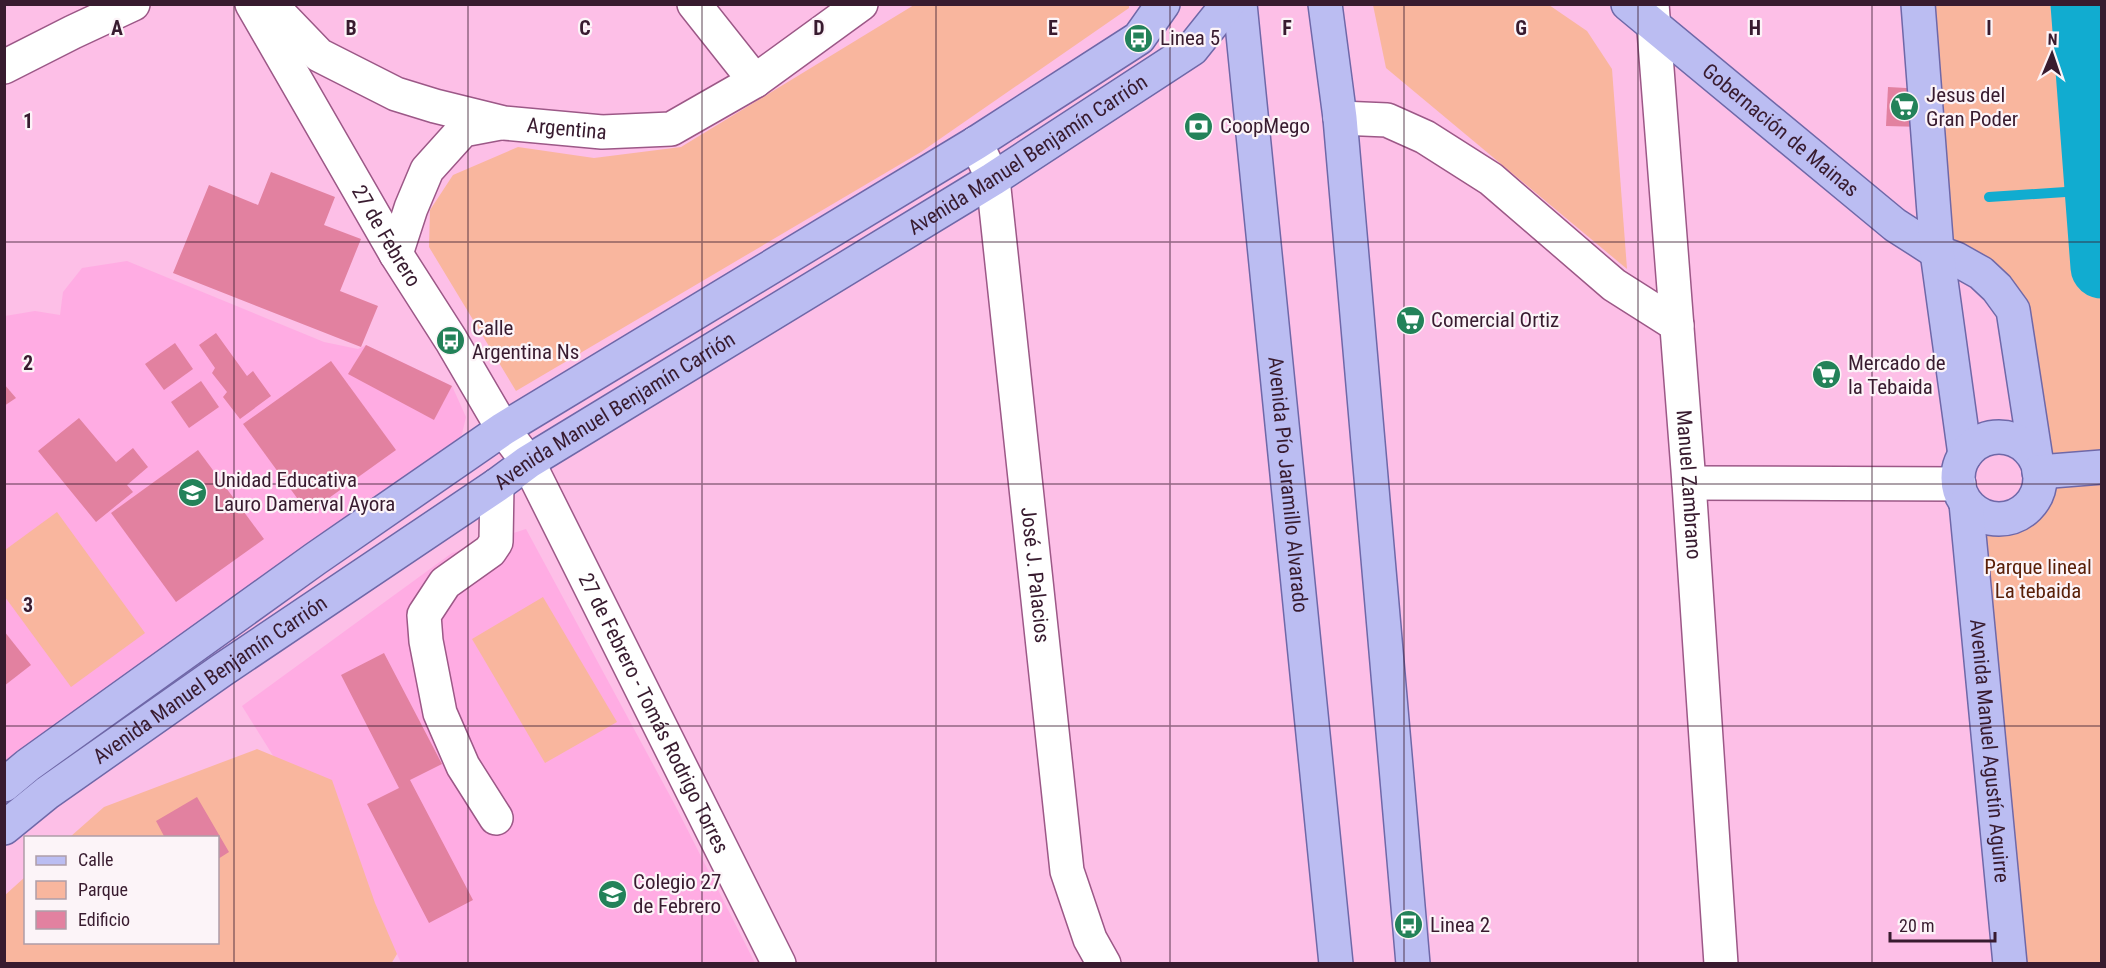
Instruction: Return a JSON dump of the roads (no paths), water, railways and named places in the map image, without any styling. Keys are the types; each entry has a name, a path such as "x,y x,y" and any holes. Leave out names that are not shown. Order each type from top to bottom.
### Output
{"main road":[{"name":"Avenida Manuel Benjamín Carrión","path":"4,785 315,558 503,429 976,143 1139,38 1163,4"},
{"name":"Avenida Manuel Benjamín Carrión","path":"4,828 47,793 222,670 528,462 993,178 1192,49 1228,4"},
{"name":"Avenida Pío Jaramillo Alvarado","path":"1240,4 1336,963"},
{"path":"1325,4 1340,118 1413,963"},
{"name":"Gobernación de Mainas","path":"1628,4 1653,15 1846,186 1895,225 1937,252 1956,259 1981,273 1997,288 2013,310 2044,467"},
{"name":"Avenida Manuel Agustín Aguirre","path":"1918,4 1937,252 1963,481 2010,963"},
{"path":"2044,467 2034,501 2017,515 1995,519 1974,510 1963,481 1972,447 1995,437 2018,442 2028,449 2044,467 2102,466"}],"street":[{"path":"4,67 133,4"},
{"name":"27 de Febrero","path":"252,4 396,254 451,340 503,429 528,462"},
{"name":"Argentina","path":"270,4 319,55 396,94 504,123 602,132 671,129 755,81 861,4"},
{"path":"694,4 755,81"},
{"name":"Manuel Zambrano","path":"1653,15 1689,483 1721,963"},
{"path":"1340,118 1387,120 1425,137 1491,179 1614,285 1677,325"},
{"path":"396,254 426,170 463,130 504,123"},
{"name":"José J. Palacios","path":"976,143 993,178 1067,871 1090,939 1104,963"},
{"name":"27 de Febrero - Tomás Rodrigo Torres","path":"528,462 779,963"},
{"path":"1689,483 1963,481"},
{"path":"496,818 463,766 440,712 426,641 424,615 445,583 490,551 496,542 497,485"}],"waterway":[{"path":"2082,4 2102,267"},
{"path":"1989,197 2095,190"}],"place":[{"name":"Linea 5","path":"1139,38"},
{"name":"Jesus del Gran Poder","path":"1905,107"},
{"name":"CoopMego","path":"1199,126"},
{"name":"Comercial Ortiz","path":"1410,320"},
{"name":"Calle Argentina Ns","path":"451,340"},
{"name":"Mercado de la Tebaida","path":"1827,375"},
{"name":"Unidad Educativa Lauro Damerval Ayora","path":"193,492"},
{"name":"Colegio 27 de Febrero","path":"612,894"},
{"name":"Linea 2","path":"1409,925"}],"park label":[{"name":"Parque lineal La tebaida","path":"2038,579"}]}
